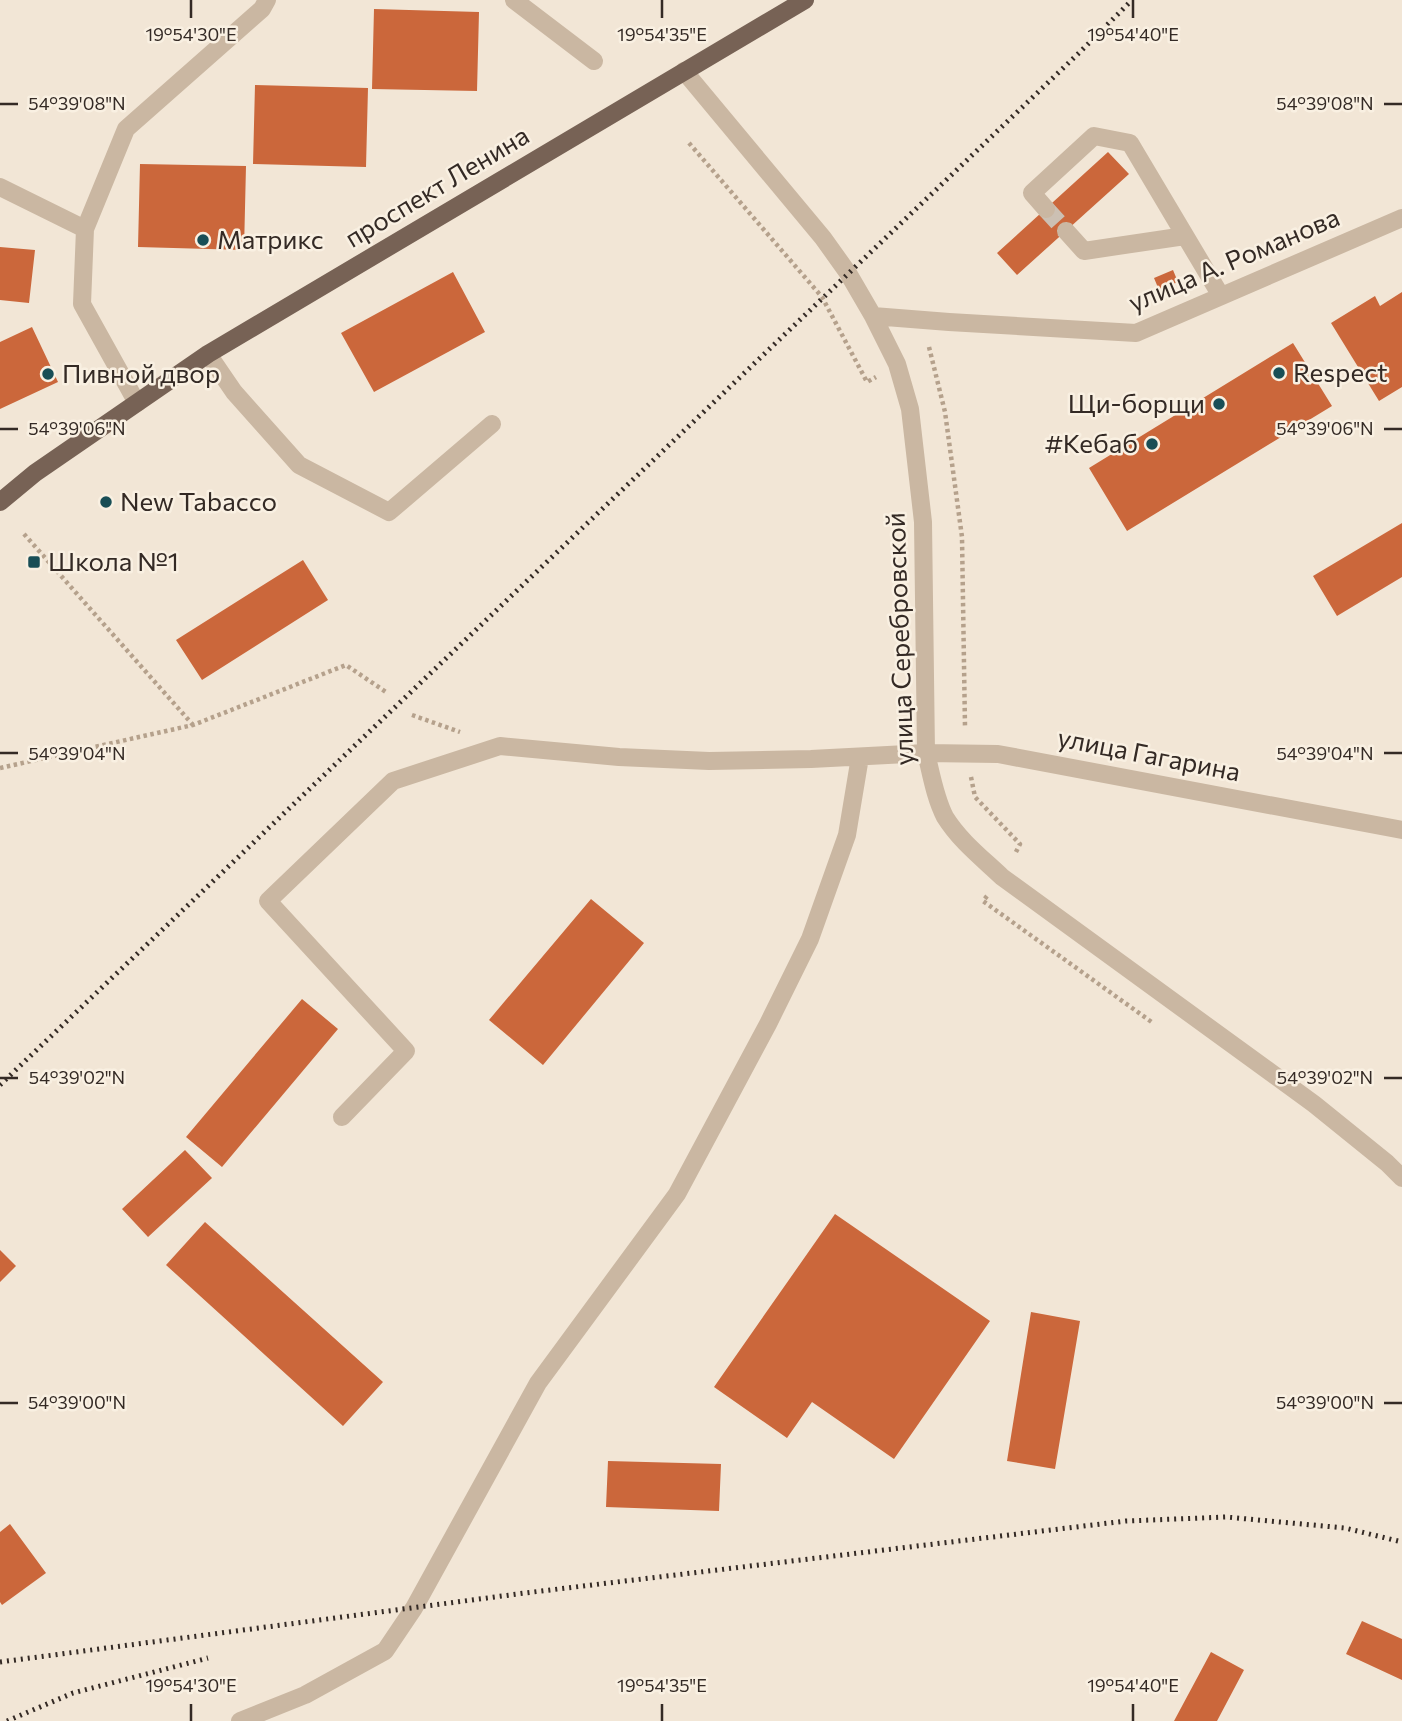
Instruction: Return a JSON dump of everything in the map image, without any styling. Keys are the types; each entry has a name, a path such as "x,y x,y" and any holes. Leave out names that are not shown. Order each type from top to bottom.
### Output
{"main road":[{"name":"проспект Ленина","path":"0,502 35,473 208,354 805,0"}],"street":[{"path":"513,0 594,61"},
{"path":"137,403 82,304 85,229 126,129 261,3"},
{"name":"улица Серебровской","path":"684,71 823,238 848,273 897,364 910,409 923,522 926,753 944,815 962,840 1002,877 1314,1104 1402,1178"},
{"path":"1046,209 1032,193 1094,136 1130,143 1221,296"},
{"path":"0,187 85,229"},
{"name":"улица А. Романова","path":"873,316 1136,333 1402,218"},
{"path":"1066,231 1084,251 1185,236"},
{"path":"208,354 234,392 299,465 388,512 492,424"},
{"name":"улица Гагарина","path":"342,1117 406,1051 268,901 393,781 500,746 619,757 709,761 926,753 998,754 1402,830"},
{"path":"240,1721 305,1695 385,1651 414,1608 538,1383 677,1194 768,1024 810,939 846,835 860,757"}],"path":[{"path":"24,534 193,725"},
{"path":"0,768 193,725 346,665 386,692"}],"building":[{"path":"374,9 479,12 477,91 372,89"},
{"path":"255,85 368,88 366,167 253,164"},
{"path":"1108,152 1129,174 1017,275 997,253"},
{"path":"140,164 246,166 244,250 138,247"},
{"path":"0,247 35,250 29,303 0,300"},
{"path":"1173,270 1178,282 1159,290 1154,278"},
{"path":"453,272 485,332 374,392 341,333"},
{"path":"1402,292 1402,387 1379,401 1331,323 1375,296 1380,306"},
{"path":"32,327 58,382 0,409 0,342"},
{"path":"1293,343 1332,406 1127,531 1089,468"},
{"path":"1402,523 1402,577 1337,616 1313,576"},
{"path":"303,560 328,600 202,680 176,640"},
{"path":"591,899 644,943 543,1065 489,1020"},
{"path":"302,999 338,1029 222,1167 186,1137"},
{"path":"185,1150 212,1178 148,1237 122,1209"},
{"path":"835,1214 990,1321 894,1459 812,1402 787,1438 714,1387"},
{"path":"205,1222 383,1382 343,1426 166,1265"},
{"path":"0,1250 16,1266 0,1282"},
{"path":"1031,1312 1080,1321 1055,1469 1007,1461"},
{"path":"608,1461 721,1464 719,1511 606,1507"},
{"path":"10,1524 46,1573 2,1605 0,1532"},
{"path":"1362,1621 1402,1639 1402,1680 1346,1654"},
{"path":"1211,1652 1244,1670 1217,1721 1174,1721"}],"tunnel":[{"path":"1046,209 1066,231"}],"railway":[{"path":"0,1085 1132,0"},
{"path":"0,1662 525,1593 1126,1521 1226,1517 1345,1528 1402,1542"},
{"path":"7,1721 73,1693 208,1658"}],"place":[{"name":"Матрикс","path":"203,240"},
{"name":"Respect","path":"1279,373"},
{"name":"Пивной двор","path":"48,374"},
{"name":"Щи-борщи","path":"1219,404"},
{"name":"#Кебаб","path":"1152,444"},
{"name":"New Tabacco","path":"106,502"},
{"name":"Школа №1","path":"34,562"}]}
